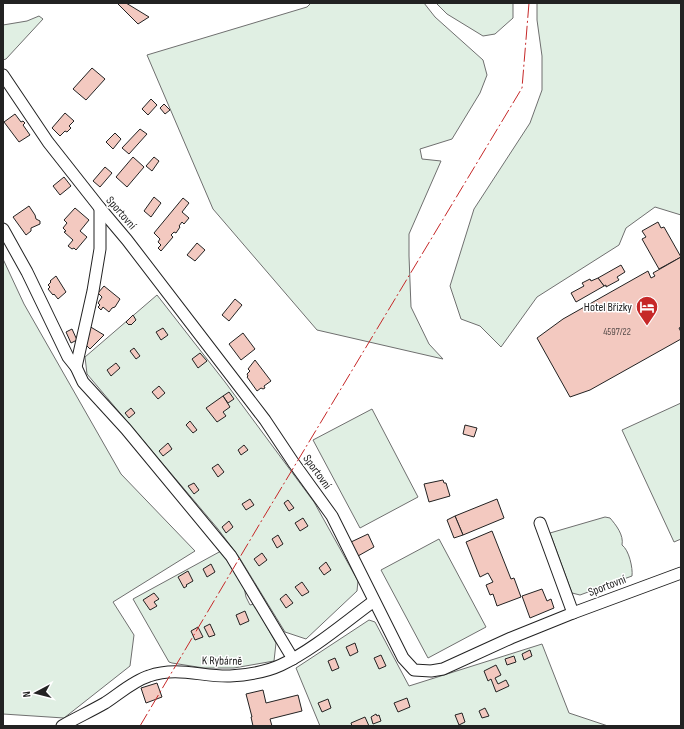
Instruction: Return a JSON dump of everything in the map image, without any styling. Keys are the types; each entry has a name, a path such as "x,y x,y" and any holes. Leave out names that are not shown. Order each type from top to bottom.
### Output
{"street":[{"name":"Sportovní","path":"3,75 48,142 127,240 265,420 332,516 403,658 414,670 431,671 443,669 511,638 573,613 681,573"},
{"path":"76,368 100,249 100,208"},
{"path":"3,229 27,272 68,357 76,368 83,382 126,429 231,556 293,659"},
{"path":"540,523 573,613"},
{"name":"K Rybárně","path":"62,726 105,704 148,676 170,671 211,676 244,675 279,666 314,646 374,601"}],"green space":[{"path":"311,3 424,3 435,17 483,60 487,75 480,93 452,139 420,149 422,159 441,161 409,234 411,307 429,344 443,359 317,330 213,209 147,55 307,7"},
{"path":"436,3 513,3 513,18 495,34 483,36 447,14"},
{"path":"537,3 681,3 681,215 655,207 626,228 619,245 537,297 501,347 480,326 461,319 450,286 474,209 530,123 542,90 542,56 537,20"},
{"path":"39,16 43,19 6,59 3,60 3,25 27,21"},
{"path":"3,259 24,304 121,474 195,551 113,602 134,635 130,666 64,718 3,714"},
{"path":"157,295 225,382 314,502 358,581 357,591 306,639 285,632 239,557 218,529 87,374 85,357"},
{"path":"681,403 681,539 674,542 622,430"},
{"path":"372,409 418,497 360,528 313,440"},
{"path":"605,517 610,518 621,534 622,545 627,551 630,559 632,576 580,595 572,593 550,533"},
{"path":"439,539 486,627 428,658 381,570"},
{"path":"221,551 244,587 246,597 250,605 254,604 276,643 274,661 234,668 204,668 169,662 133,599"},
{"path":"369,620 375,622 409,686 542,644 569,713 608,726 320,726 296,668"}],"building":[{"path":"117,3 126,3 149,17 138,24"},
{"path":"92,68 105,79 86,100 73,89"},
{"path":"151,99 157,105 148,115 142,109"},
{"path":"164,104 170,110 165,114 160,108"},
{"path":"65,113 74,121 69,126 71,128 60,136 52,128"},
{"path":"15,114 21,122 23,121 25,123 23,125 30,135 19,142 4,122"},
{"path":"140,129 147,134 129,154 122,148"},
{"path":"115,133 121,139 113,149 106,142"},
{"path":"133,157 144,167 127,187 116,177"},
{"path":"154,157 159,161 152,171 146,166"},
{"path":"105,167 112,173 100,187 93,181"},
{"path":"64,177 71,186 60,195 53,186"},
{"path":"154,197 161,203 151,217 144,211"},
{"path":"183,198 189,203 182,212 189,218 184,224 182,222 176,233 174,232 171,235 173,237 161,251 158,248 161,245 158,242 160,239 154,233"},
{"path":"29,206 36,219 40,221 40,224 31,228 31,231 26,235 13,217"},
{"path":"75,208 89,220 80,231 87,237 76,250 68,246 73,240 64,232 66,231 63,228 67,223 64,220"},
{"path":"658,222 661,228 664,227 681,257 659,269 642,239 646,237 642,231"},
{"path":"197,243 205,250 195,261 187,255"},
{"path":"681,257 681,327 679,328 681,332 681,339 590,390 570,397 537,338 563,319 648,271 651,278 655,276 653,273"},
{"path":"621,265 625,272 617,277 619,280 606,287 606,285 604,286 598,278"},
{"path":"56,276 66,292 58,299 48,289 50,287 48,285 51,282 50,281"},
{"path":"598,278 604,286 576,302 571,293 584,286 582,283 590,279 591,281"},
{"path":"104,286 120,299 115,307 109,312 103,307 101,310 98,307 100,305 98,303 102,297 98,293"},
{"path":"235,299 242,305 229,321 222,315"},
{"path":"133,315 136,320 129,325 126,322"},
{"path":"89,326 104,335 90,349 85,344"},
{"path":"163,328 168,335 161,340 156,332"},
{"path":"72,329 77,340 71,343 66,332"},
{"path":"243,333 255,349 241,360 229,344"},
{"path":"134,348 140,356 136,359 130,351"},
{"path":"200,353 207,361 198,368 192,359"},
{"path":"255,360 271,381 264,386 265,388 261,388 257,391 247,377 247,374 250,371 248,369"},
{"path":"116,363 120,368 111,376 107,370"},
{"path":"159,386 165,393 158,399 152,392"},
{"path":"229,392 234,399 228,403 223,396"},
{"path":"223,396 230,407 223,412 226,416 217,422 206,408"},
{"path":"131,408 135,413 129,418 125,413"},
{"path":"190,421 197,430 193,433 186,425"},
{"path":"465,425 477,428 474,437 463,434"},
{"path":"168,443 172,449 163,456 159,451"},
{"path":"244,445 248,450 241,455 238,450"},
{"path":"218,464 224,472 218,477 212,468"},
{"path":"443,480 444,483 446,483 450,496 429,502 424,484"},
{"path":"194,483 199,490 194,494 188,486"},
{"path":"250,499 254,505 246,510 242,504"},
{"path":"497,499 504,518 463,535 455,516"},
{"path":"288,500 294,508 289,511 284,503"},
{"path":"455,516 463,535 454,538 447,520"},
{"path":"303,518 308,526 300,531 295,523"},
{"path":"229,521 233,527 226,533 222,527"},
{"path":"492,531 511,579 514,578 521,597 497,606 493,594 490,595 486,585 493,582 488,573 480,577 466,542"},
{"path":"368,534 374,547 358,556 351,542"},
{"path":"278,535 283,544 277,548 272,539"},
{"path":"262,553 267,560 259,566 254,559"},
{"path":"326,562 331,570 324,575 319,568"},
{"path":"211,564 215,572 207,577 203,569"},
{"path":"188,571 193,581 184,588 178,577"},
{"path":"302,582 309,592 302,596 295,587"},
{"path":"542,589 547,601 551,599 554,608 530,618 522,596"},
{"path":"154,593 159,599 154,602 157,606 150,610 143,600"},
{"path":"286,594 293,603 286,608 280,599"},
{"path":"245,611 249,621 240,625 236,615"},
{"path":"210,624 215,635 209,637 204,627"},
{"path":"198,627 203,637 195,640 191,631"},
{"path":"355,643 358,652 350,656 346,647"},
{"path":"530,650 532,656 524,660 522,654"},
{"path":"381,655 386,666 379,669 374,658"},
{"path":"514,656 516,662 507,665 505,659"},
{"path":"335,658 339,668 332,671 328,661"},
{"path":"496,665 501,675 495,678 498,684 506,680 509,686 496,692 491,679 488,681 484,671"},
{"path":"157,683 162,697 146,703 141,688"},
{"path":"263,690 266,703 298,695 302,711 270,719 272,726 253,726 246,694"},
{"path":"407,698 410,707 398,712 394,703"},
{"path":"328,699 331,708 322,712 318,703"},
{"path":"485,708 489,716 482,718 479,711"},
{"path":"462,713 465,722 459,725 455,715"},
{"path":"376,714 377,716 379,715 381,721 373,724 371,717"},
{"path":"365,717 369,726 352,726 351,723"}],"power":[{"path":"140,726 522,88 529,3"}],"place":[{"name":"Hotel Břízky","path":"647,326"}]}
